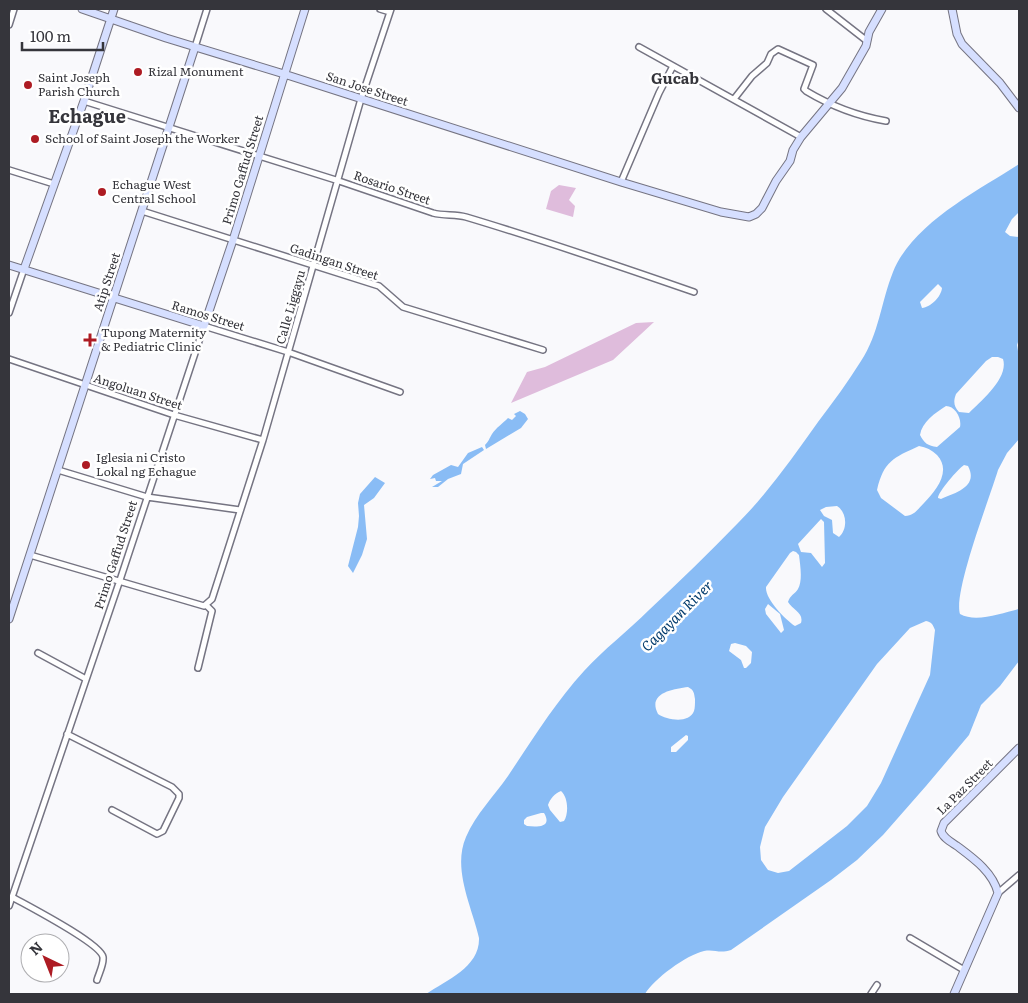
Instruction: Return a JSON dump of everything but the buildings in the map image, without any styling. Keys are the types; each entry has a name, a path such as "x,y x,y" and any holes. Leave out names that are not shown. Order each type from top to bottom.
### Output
{"street":[{"path":"9,25 14,9"},
{"name":"San Jose Street","path":"82,9 195,47 621,182 721,212 749,217 756,214 762,208 790,161 800,137 842,88 867,40 874,20 882,9"},
{"path":"9,313 84,101 114,9"},
{"name":"Atip Street","path":"9,619 207,9"},
{"name":"Primo Gaffud Street","path":"9,906 233,240 305,9"},
{"path":"380,9 390,10"},
{"path":"826,9 867,40"},
{"path":"952,9 957,34 962,44 1000,83 1019,108"},
{"name":"Calle Liggayu","path":"205,605 212,600 263,440 312,266 339,181 361,99 390,10"},
{"path":"639,47 800,137"},
{"path":"734,99 752,76 767,63 771,54 778,49 813,65 805,90 829,104 869,118 886,121"},
{"path":"621,182 659,93 673,66"},
{"name":"Rosario Street","path":"84,101 339,181 440,215 460,215 474,219 694,292"},
{"path":"9,170 54,184"},
{"name":"Gadingan Street","path":"142,211 379,286 404,307 542,350"},
{"name":"Ramos Street","path":"9,265 288,352 400,392"},
{"name":"Angoluan Street","path":"9,359 174,414 263,440"},
{"path":"58,470 147,497 240,510"},
{"path":"30,555 205,605 212,611 198,668"},
{"path":"38,653 86,679"},
{"path":"67,734 172,787 179,794 179,798 163,831 157,834 112,810"},
{"name":"La Paz Street","path":"998,893 994,884 978,862 944,837 941,831 944,824 1019,748"},
{"path":"954,994 998,893 1019,875"},
{"path":"12,897 97,948 103,956 103,962 96,980"},
{"path":"910,938 964,970"},
{"path":"871,994 877,985"}],"shaded area":[{"path":"559,185 576,188 569,200 575,206 573,217 546,209 551,191"},
{"path":"654,322 613,360 511,403 527,372 545,367 636,323"}],"water":[{"name":"Cagayan River","path":"1019,164 1019,212 1012,219 1005,232 1010,236 1019,237 1019,339 1017,345 1019,357 1019,439 1007,453 998,470 973,544 959,603 960,614 974,618 1019,609 1019,661 1000,686 981,705 969,735 883,835 857,860 731,950 723,952 704,951 688,957 663,975 645,994 426,994 461,972 474,957 478,948 479,938 462,875 462,849 470,829 480,813 508,776 535,735 584,671 716,545 760,499 780,474 846,384 867,351 876,329 893,272 902,255 915,239 947,210","holes":["938,284 942,288 940,295 932,304 922,308 920,302","992,357 1003,359 1002,374 993,389 969,413 959,412 954,404 955,397 986,361","946,406 952,408 960,420 960,427 937,447 927,444 920,435 923,426 933,415","922,446 937,455 943,468 941,481 933,493 916,512 908,516 905,516 881,498 877,490 887,466 896,458","964,465 968,466 971,473 968,484 964,488 941,499 938,498 953,476","837,506 843,512 845,525 839,537 833,533 832,520 824,516 820,510 826,507","821,519 824,522 825,563 822,567 811,553 801,552 798,544","796,552 799,555 800,581 798,589 788,602 800,614 801,623 795,626 786,619 772,603 766,587 790,553","768,604 780,614 784,630 781,633 766,614 765,609","926,621 931,623 935,630 930,675 881,783 867,806 847,826 789,871 778,873 768,870 761,860 760,847 765,827 783,797 877,664 910,628","735,643 746,646 752,652 751,663 746,668 744,668 741,660 729,651 731,644","688,687 694,693 694,710 688,718 678,720 658,714 656,701 663,693","686,735 688,736 688,740 676,752 671,752 671,747","561,791 565,797 567,810 564,821 560,822 548,805 551,798","544,813 546,822 542,826 527,826 524,824 524,820 527,817"]},
{"path":"520,411 528,419 521,428 486,449 485,445 495,430 508,418 512,420 516,416 514,414"},
{"path":"482,447 484,450 463,464 461,474 448,479 438,487 432,487 442,481 436,481 435,478 430,479 433,475 451,465 458,467 468,453"},
{"path":"375,477 385,483 374,498 364,505 367,539 353,573 348,566 358,527 360,494"}],"place":[{"name":"Rizal Monument","path":"138,72"},
{"name":"Saint Joseph Parish Church","path":"28,85"},
{"name":"School of Saint Joseph the Worker","path":"35,139"},
{"name":"Echague West Central School","path":"102,192"},
{"name":"Tupong Maternity & Pediatric Clinic","path":"90,340"},
{"name":"Iglesia ni Cristo Lokal ng Echague","path":"86,465"}],"district":[{"name":"Gucab","path":"675,79"},
{"name":"Echague","path":"87,117"}]}
